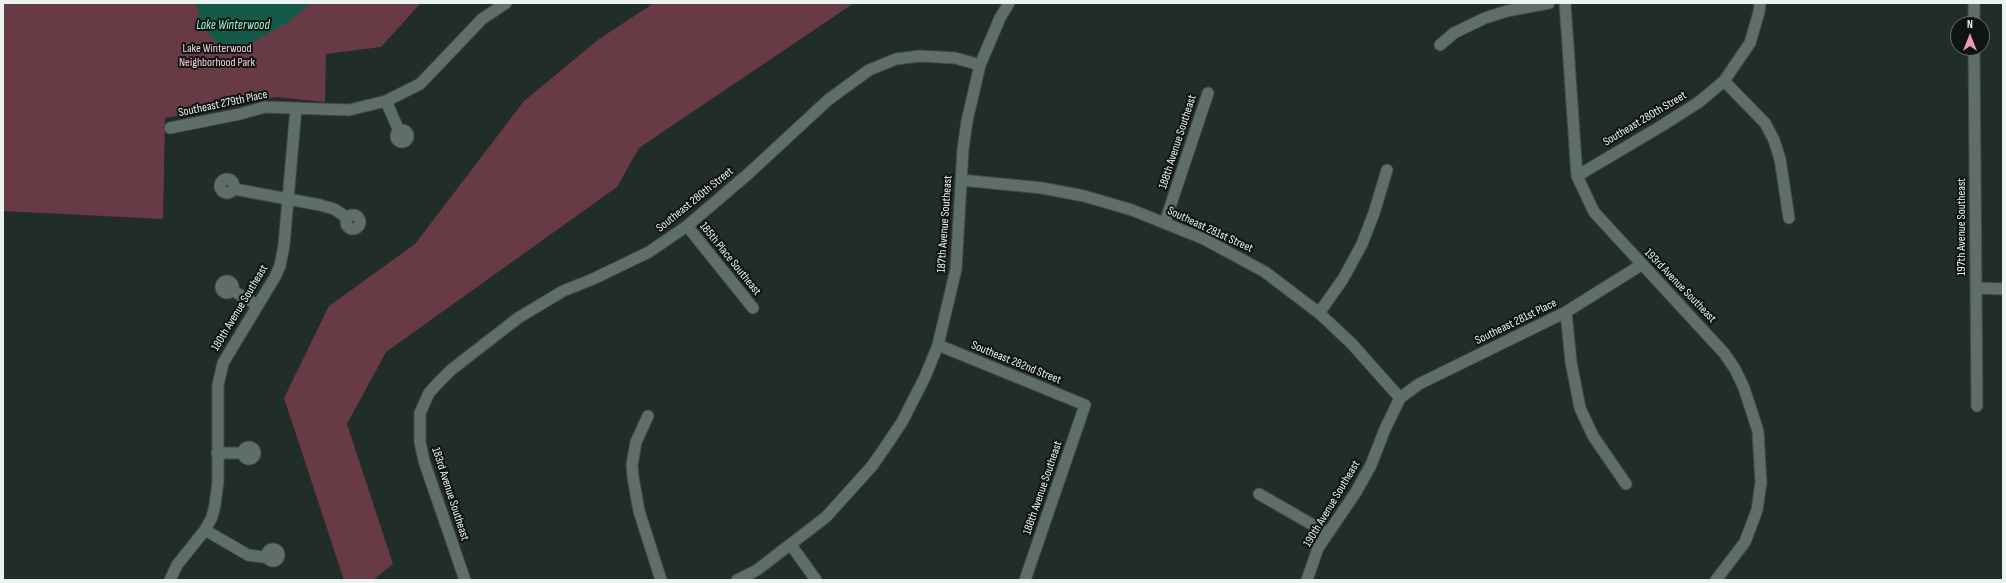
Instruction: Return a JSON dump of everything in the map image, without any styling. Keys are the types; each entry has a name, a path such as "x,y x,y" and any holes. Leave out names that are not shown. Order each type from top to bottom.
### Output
{"street":[{"name":"Southeast 279th Place","path":"170,128 240,114 265,107 349,110 386,101 420,84 482,19 506,3"},
{"name":"187th Avenue Southeast","path":"737,580 757,570 826,517 872,466 902,422 925,377 938,345 956,269 961,180 967,121 980,65 1000,18 1009,3"},
{"path":"1440,45 1454,33 1485,18 1507,10 1549,3"},
{"name":"193rd Avenue Southeast","path":"1565,3 1577,176 1594,212 1641,265 1708,333 1724,353 1735,369 1744,388 1758,430 1761,483 1758,510 1745,542 1716,580"},
{"name":"Southeast 280th Street","path":"1577,176 1699,102 1724,81 1750,43 1759,12 1760,3"},
{"path":"1974,3 1974,16"},
{"name":"Southeast 280th Street","path":"429,393 451,370 518,318 563,291 593,279 649,252 686,226 748,174 828,100 879,64 896,59 936,56 955,58 980,65"},
{"name":"197th Avenue Southeast","path":"1974,56 1977,406"},
{"path":"1724,81 1765,123 1774,140 1780,159 1789,218"},
{"name":"188th Avenue Southeast","path":"1166,222 1208,93"},
{"path":"386,101 399,131"},
{"name":"180th Avenue Southeast","path":"170,580 177,565 205,530 212,517 215,505 218,480 218,385 220,373 228,352 275,277 280,266 284,245 296,108"},
{"path":"1319,313 1343,279 1362,244 1374,213 1387,170"},
{"name":"Southeast 281st Street","path":"961,180 1042,188 1084,196 1166,222 1204,239 1264,272 1319,313 1352,344 1400,398"},
{"path":"234,189 334,209 348,218"},
{"name":"185th Place Southeast","path":"686,226 752,308"},
{"name":"Southeast 281st Place","path":"1400,398 1419,384 1566,312 1641,265"},
{"path":"1976,288 2003,289"},
{"path":"232,290 257,305"},
{"path":"1566,312 1571,362 1580,408 1593,436 1626,484"},
{"name":"Southeast 282nd Street","path":"938,345 1085,405"},
{"name":"183rd Avenue Southeast","path":"429,393 420,413 420,442 427,468 465,580"},
{"name":"190th Avenue Southeast","path":"1307,580 1318,548 1327,532 1356,492 1371,465 1385,429 1400,398"},
{"name":"188th Avenue Southeast","path":"1025,580 1085,405"},
{"path":"648,416 636,442 632,471 639,511 661,580"},
{"path":"217,453 243,453"},
{"path":"1259,494 1327,532"},
{"path":"205,530 248,555 262,558 267,556"},
{"path":"791,545 816,580"}],"green space":[{"name":"Lake Winterwood Neighborhood Park","path":"3,3 421,3 381,47 326,54 325,102 276,97 165,118 163,219 3,211"},
{"path":"654,3 854,3 639,148 617,187 386,352 347,424 393,564 373,580 344,580 284,398 329,306 415,244 524,101 599,39"}],"water":[{"name":"Lake Winterwood","path":"196,3 314,3 307,6 290,21 241,49 226,48 212,38 201,23"}]}
